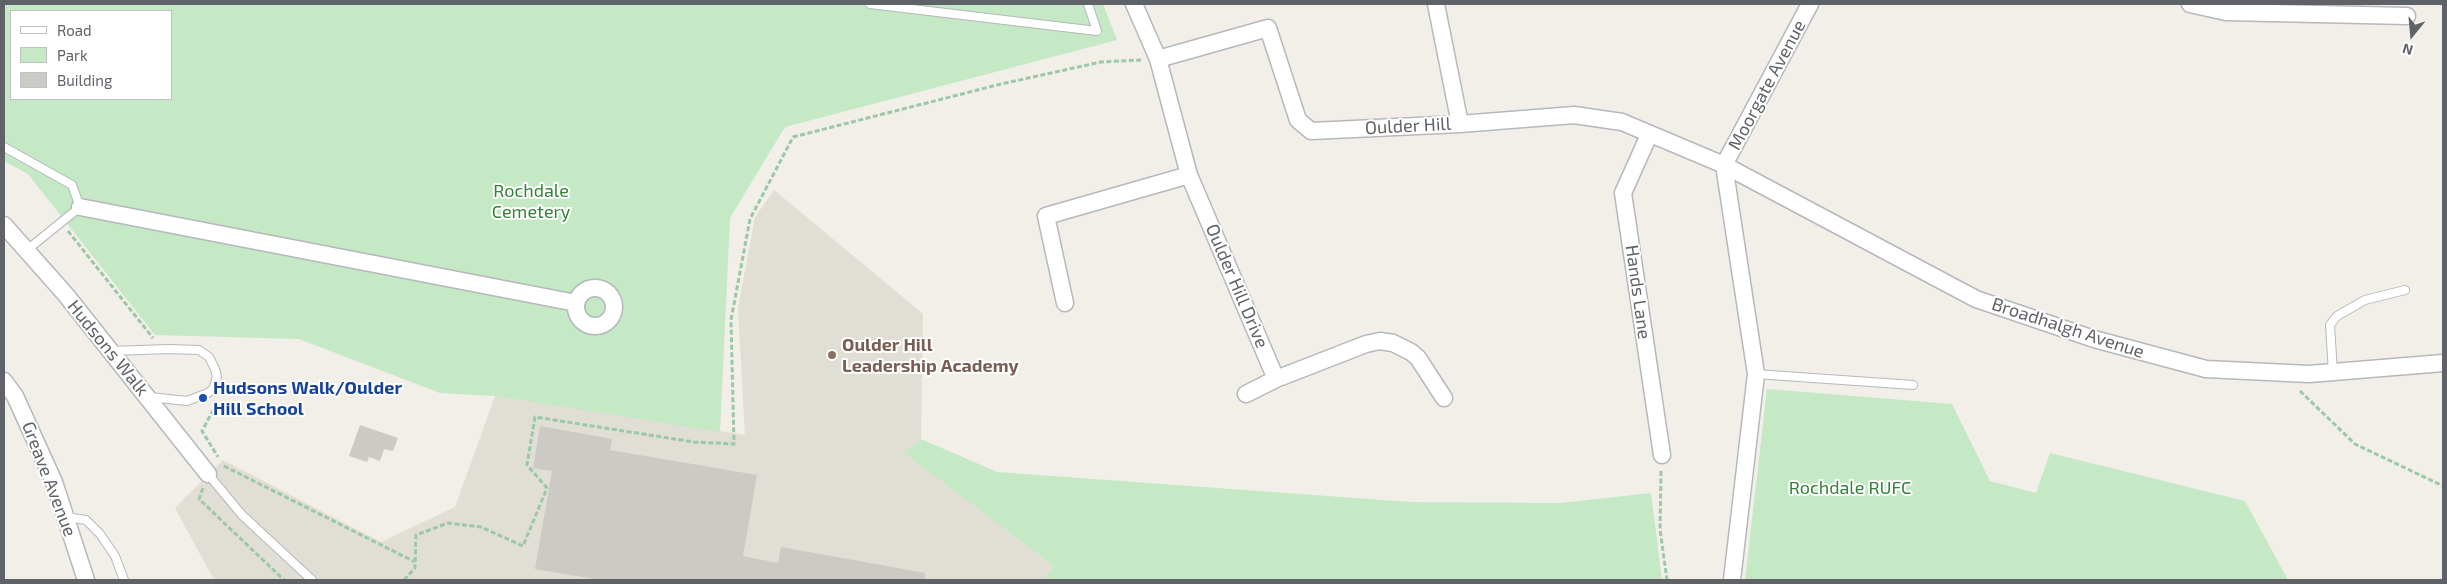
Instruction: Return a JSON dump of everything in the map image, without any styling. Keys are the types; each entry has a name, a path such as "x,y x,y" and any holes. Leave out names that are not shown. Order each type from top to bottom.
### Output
{"street":[{"name":"Oulder Hill Drive","path":"1134,4 1158,59 1189,175 1276,379"},
{"path":"1436,4 1460,124"},
{"name":"Moorgate Avenue","path":"1724,165 1810,4"},
{"path":"2190,4 2226,12 2407,16"},
{"name":"Oulder Hill","path":"1158,59 1268,28 1298,120 1311,131 1460,124 1574,115 1622,122 1724,165"},
{"name":"Hands Lane","path":"1650,135 1623,193 1662,455"},
{"path":"1724,165 1756,374 1732,580"},
{"name":"Broadhalgh Avenue","path":"1724,165 1976,299 2094,339 2206,369 2281,373 2333,373 2443,363"},
{"path":"1065,303 1046,216 1189,175"},
{"path":"80,207 576,303"},
{"name":"Hudsons Walk","path":"4,225 111,352 208,474"},
{"path":"1246,394 1276,379 1366,344 1380,341 1393,343 1411,352 1418,358 1444,398"},
{"name":"Greave Avenue","path":"4,381 15,396 54,482 86,580"}],"lane":[{"path":"870,4 1097,31 1088,4"},
{"path":"4,147 72,185 80,207 27,250"},
{"path":"2333,373 2330,325 2337,316 2365,300 2405,290"},
{"path":"111,352 169,349 199,350 209,356 216,369 215,383 208,393 187,401 147,397"},
{"path":"1756,374 1913,385"},
{"path":"208,474 242,515 312,580"},
{"path":"66,517 86,520 100,534 115,556 124,580"}],"path":[{"path":"404,580 415,568 416,535 448,523 481,527 523,546 547,488 528,465 535,417 694,442 734,444 731,320 750,219 793,137 1002,84 1101,62 1158,59"},
{"path":"61,222 153,338 161,338"},
{"path":"2281,373 2355,444 2443,486"},
{"path":"219,400 202,431 224,467 415,562"},
{"path":"1662,455 1660,529 1668,580"},
{"path":"208,474 199,499 284,580"}],"shaded area":[{"name":"Oulder Hill Leadership Academy","path":"774,190 923,314 921,439 905,453 1054,566 1044,580 214,580 175,508 223,460 381,542 455,507 495,396 745,435 738,308 755,217"}],"green space":[{"name":"Rochdale Cemetery","path":"4,4 1103,4 1117,40 785,127 730,218 720,432 495,396 440,393 299,339 155,335 28,174 4,161"},
{"name":"Rochdale RUFC","path":"1767,389 1952,404 1990,481 2036,493 2050,453 2245,501 2288,580 1745,580"},
{"path":"921,439 997,472 1410,502 1560,503 1651,493 1662,580 1044,580 1054,566 904,453"}],"building":[{"path":"360,425 398,438 393,451 384,449 380,461 369,457 367,462 349,456"},
{"path":"540,426 612,439 610,450 757,475 743,556 778,563 781,547 925,573 925,580 600,580 535,569 552,471 533,468"}],"place":[{"name":"Oulder Hill Leadership Academy","path":"832,355"},
{"name":"Hudsons Walk/Oulder Hill School","path":"203,398"}]}
